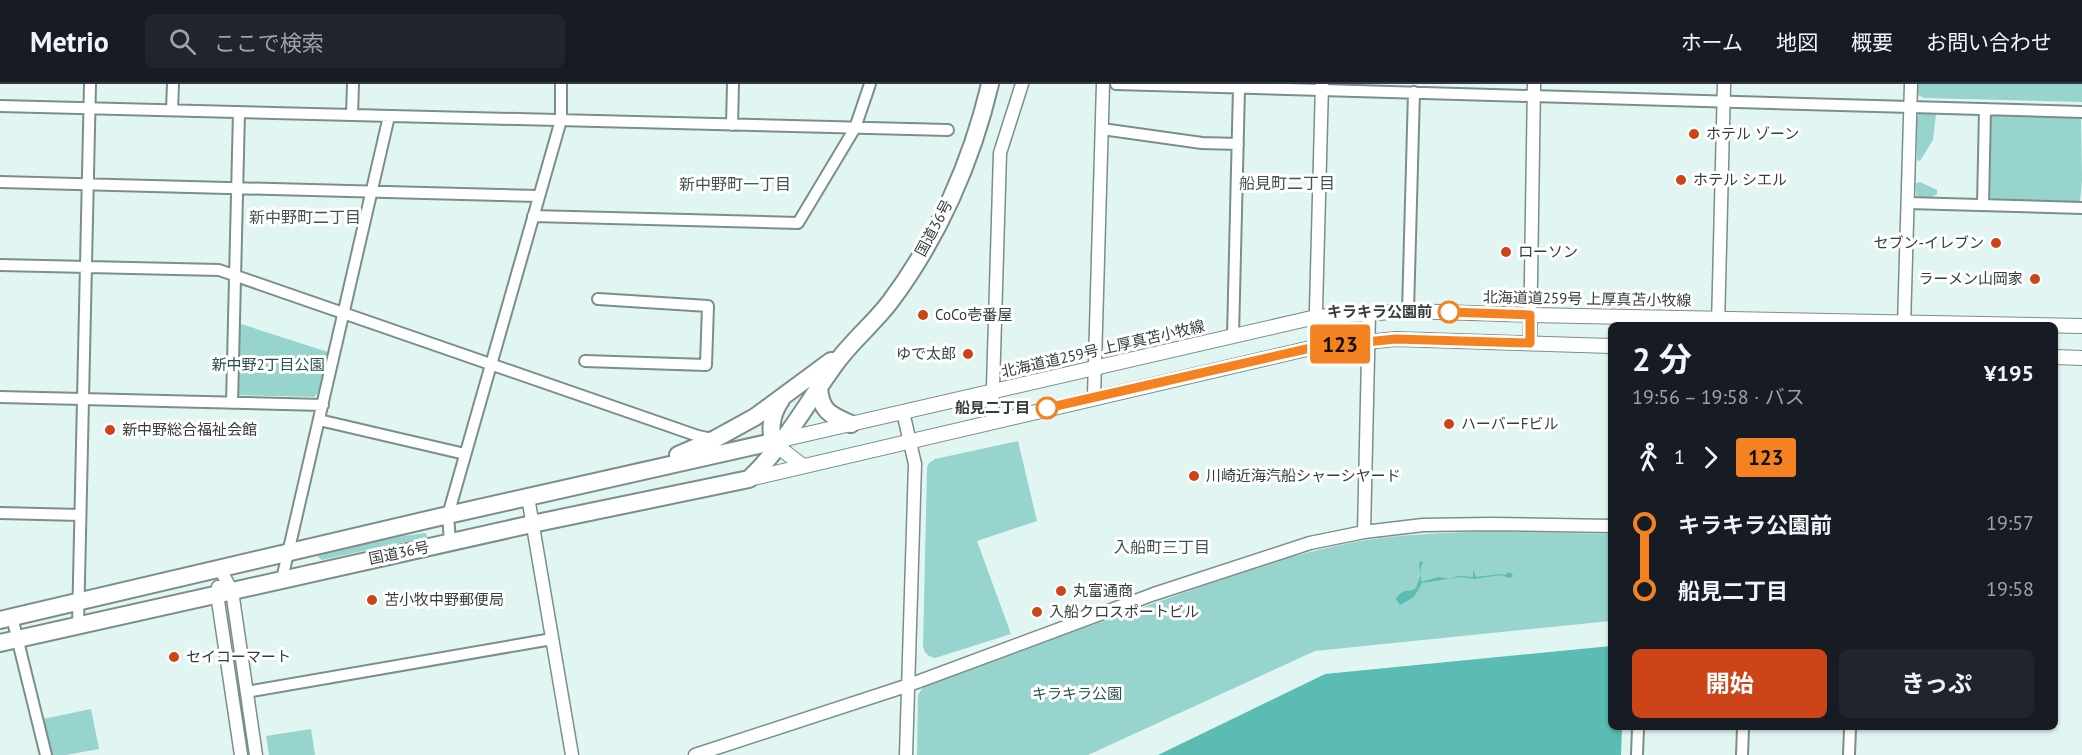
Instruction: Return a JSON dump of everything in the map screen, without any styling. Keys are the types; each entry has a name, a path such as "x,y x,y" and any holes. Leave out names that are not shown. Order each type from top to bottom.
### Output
{"highway":[{"name":"国道36号","path":"0,643 532,524 748,479 767,462 777,443 843,353 889,302 923,252 957,185 981,120 990,84"},
{"name":"国道36号","path":"638,472 715,439 755,417 843,353"},
{"path":"819,386 819,399 829,414 851,424"},
{"path":"777,443 771,420 776,407 786,393"},
{"name":"国道36号","path":"6,618 448,515 777,443"}],"main road":[{"name":"北海道道259号 上厚真苫小牧線","path":"777,443 1316,317 1408,311 1718,322"},
{"name":"北海道道259号 上厚真苫小牧線","path":"2058,326 2082,326"},
{"path":"748,479 1315,347 1396,339 1608,346"},
{"path":"2058,357 2082,358"},
{"path":"777,443 802,465"}],"street":[{"path":"78,625 90,84"},
{"path":"172,110 173,84"},
{"path":"352,115 353,84"},
{"path":"450,542 448,515 561,120 561,84"},
{"path":"732,124 733,84"},
{"path":"533,216 798,223 855,128 870,84"},
{"path":"992,421 1000,153 1022,84"},
{"path":"1094,398 1103,84"},
{"path":"1116,84 1322,87 1414,92 1534,90 1724,101 2082,112"},
{"path":"1718,322 1724,84"},
{"path":"1904,322 1911,84"},
{"path":"1233,336 1239,87"},
{"path":"1315,347 1322,87"},
{"path":"1530,343 1534,90"},
{"path":"1408,311 1414,92"},
{"path":"0,106 948,130"},
{"path":"1983,205 1985,109"},
{"path":"232,403 239,112"},
{"path":"282,579 389,116"},
{"path":"1102,129 1202,143 1238,144"},
{"path":"0,182 539,196"},
{"path":"1908,203 2082,208"},
{"path":"0,265 219,270 698,436 715,439"},
{"path":"585,361 706,365 708,306 598,299"},
{"path":"1364,532 1369,313"},
{"path":"0,397 322,405"},
{"path":"903,412 915,464 906,755"},
{"path":"319,420 465,454"},
{"path":"528,497 572,755"},
{"path":"0,513 80,515"},
{"path":"695,755 909,685 1164,591 1310,543 1364,532 1423,525 1608,526"},
{"path":"220,569 246,692 256,755"},
{"path":"225,592 241,755"},
{"path":"6,618 18,639 42,754"},
{"path":"246,692 552,639"},
{"path":"1637,755 1638,730"},
{"path":"1742,755 1743,730"},
{"path":"1849,755 1850,730"}],"green space":[{"path":"1916,84 2082,84 2082,102 1924,98 1918,95"},
{"path":"1926,112 1936,114 1933,140 1920,161 1917,160 1917,118 1919,114"},
{"path":"1990,113 2076,116 2081,119 2080,201 2076,203 1988,200"},
{"path":"1920,182 1937,190 1937,194 1926,198 1916,195 1916,183"},
{"name":"新中野2丁目公園","path":"238,323 328,352 319,392 314,397 237,395"},
{"path":"1018,441 1037,521 977,541 1011,634 935,658 926,653 923,646 927,468 929,463 935,459"},
{"name":"キラキラ公園","path":"1488,531 1608,534 1608,621 1315,651 1088,755 917,755 918,695 925,684 1265,564 1360,541 1424,534"},
{"path":"426,533 427,537 322,560 318,557 320,554 396,537"},
{"path":"91,709 99,749 66,755 51,755 43,719"},
{"path":"311,729 315,755 269,755 266,736"}],"shaded area":[{"path":"1473,569 1476,577 1500,574 1505,575 1509,572 1513,575 1510,578 1500,575 1474,579 1453,578 1473,577"},
{"path":"1421,574 1421,582 1439,577 1449,579 1422,583 1414,597 1400,605 1396,599 1404,591 1416,588"},
{"path":"1608,646 1608,730 1622,730 1621,755 1158,755 1325,674"}],"bus line":[{"name":"123","path":"1047,408 1315,347 1396,339 1530,343 1530,315 1449,312"}],"place":[{"name":"ホテル ゾーン","path":"1694,134"},
{"name":"ホテル シエル","path":"1681,180"},
{"name":"セブン-イレブン","path":"1996,243"},
{"name":"ローソン","path":"1506,252"},
{"name":"ラーメン山岡家","path":"2035,279"},
{"name":"キラキラ公園前","path":"1449,312"},
{"name":"CoCo壱番屋","path":"923,315"},
{"name":"ゆで太郎","path":"968,354"},
{"name":"船見二丁目","path":"1047,408"},
{"name":"ハーバーFビル","path":"1449,424"},
{"name":"新中野総合福祉会館","path":"110,430"},
{"name":"川崎近海汽船シャーシヤード","path":"1194,476"},
{"name":"丸富通商","path":"1061,591"},
{"name":"苫小牧中野郵便局","path":"372,600"},
{"name":"入船クロスポートビル","path":"1037,612"},
{"name":"セイコーマート","path":"174,657"}],"district":[{"name":"船見町二丁目","path":"1287,183"},
{"name":"新中野町一丁目","path":"735,184"},
{"name":"新中野町二丁目","path":"305,217"},
{"name":"入船町三丁目","path":"1162,547"}]}
